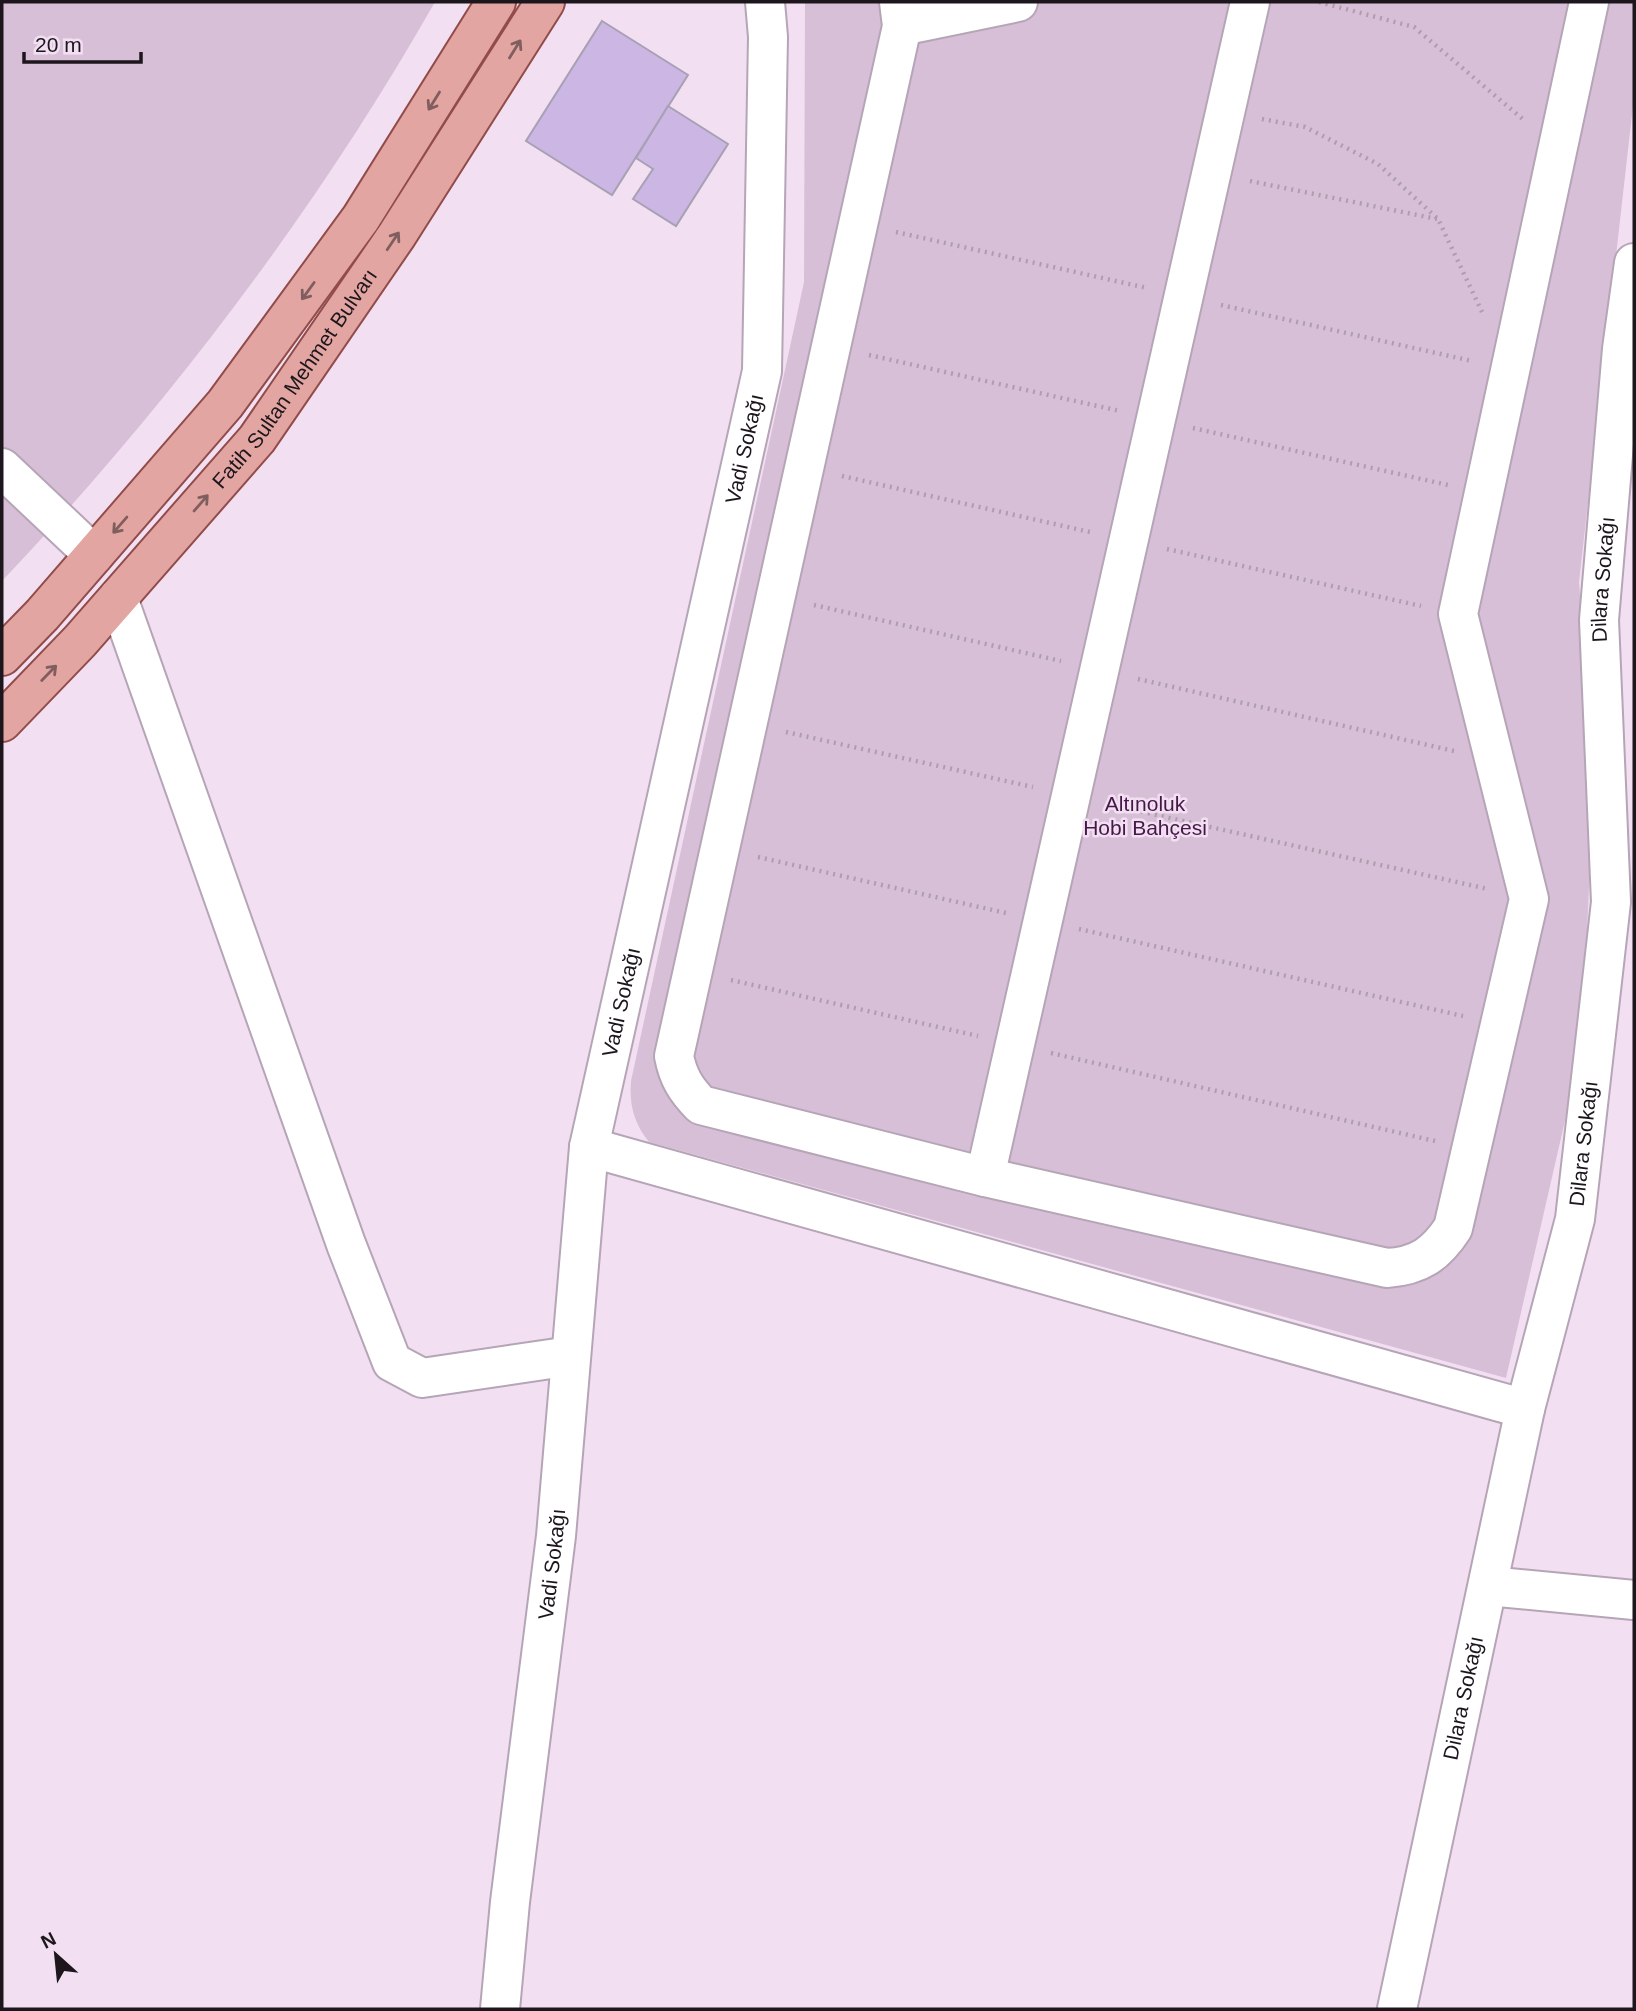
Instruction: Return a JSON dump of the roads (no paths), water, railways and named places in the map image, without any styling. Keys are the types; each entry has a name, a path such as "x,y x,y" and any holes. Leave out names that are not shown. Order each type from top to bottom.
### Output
{"main road":[{"name":"Fatih Sultan Mehmet Bulvarı","path":"2,656 225,404 361,218 496,2"},
{"name":"Fatih Sultan Mehmet Bulvarı","path":"2,722 118,598 257,439 397,235 545,2"}],"street":[{"name":"Vadi Sokağı","path":"500,2009 510,1902 556,1536 589,1147 762,371 768,37 765,2"},
{"path":"1018,2 900,14 674,1056 682,1083 701,1105 985,1177 1387,1268 1417,1263 1442,1245 1453,1228 1529,898 1458,614 1589,2"},
{"path":"985,1177 1250,2"},
{"name":"Dilara Sokağı","path":"1397,2009 1525,1409 1575,1219 1611,902 1599,620 1622,349 1634,263"},
{"path":"2,468 94,555"},
{"path":"118,598 341,1230 392,1362 422,1378 571,1356"},
{"path":"589,1147 1525,1409"},
{"path":"1488,1586 1634,1600"}],"park label":[{"name":"Altınoluk Hobi Bahçesi","path":"1145,816"}]}
